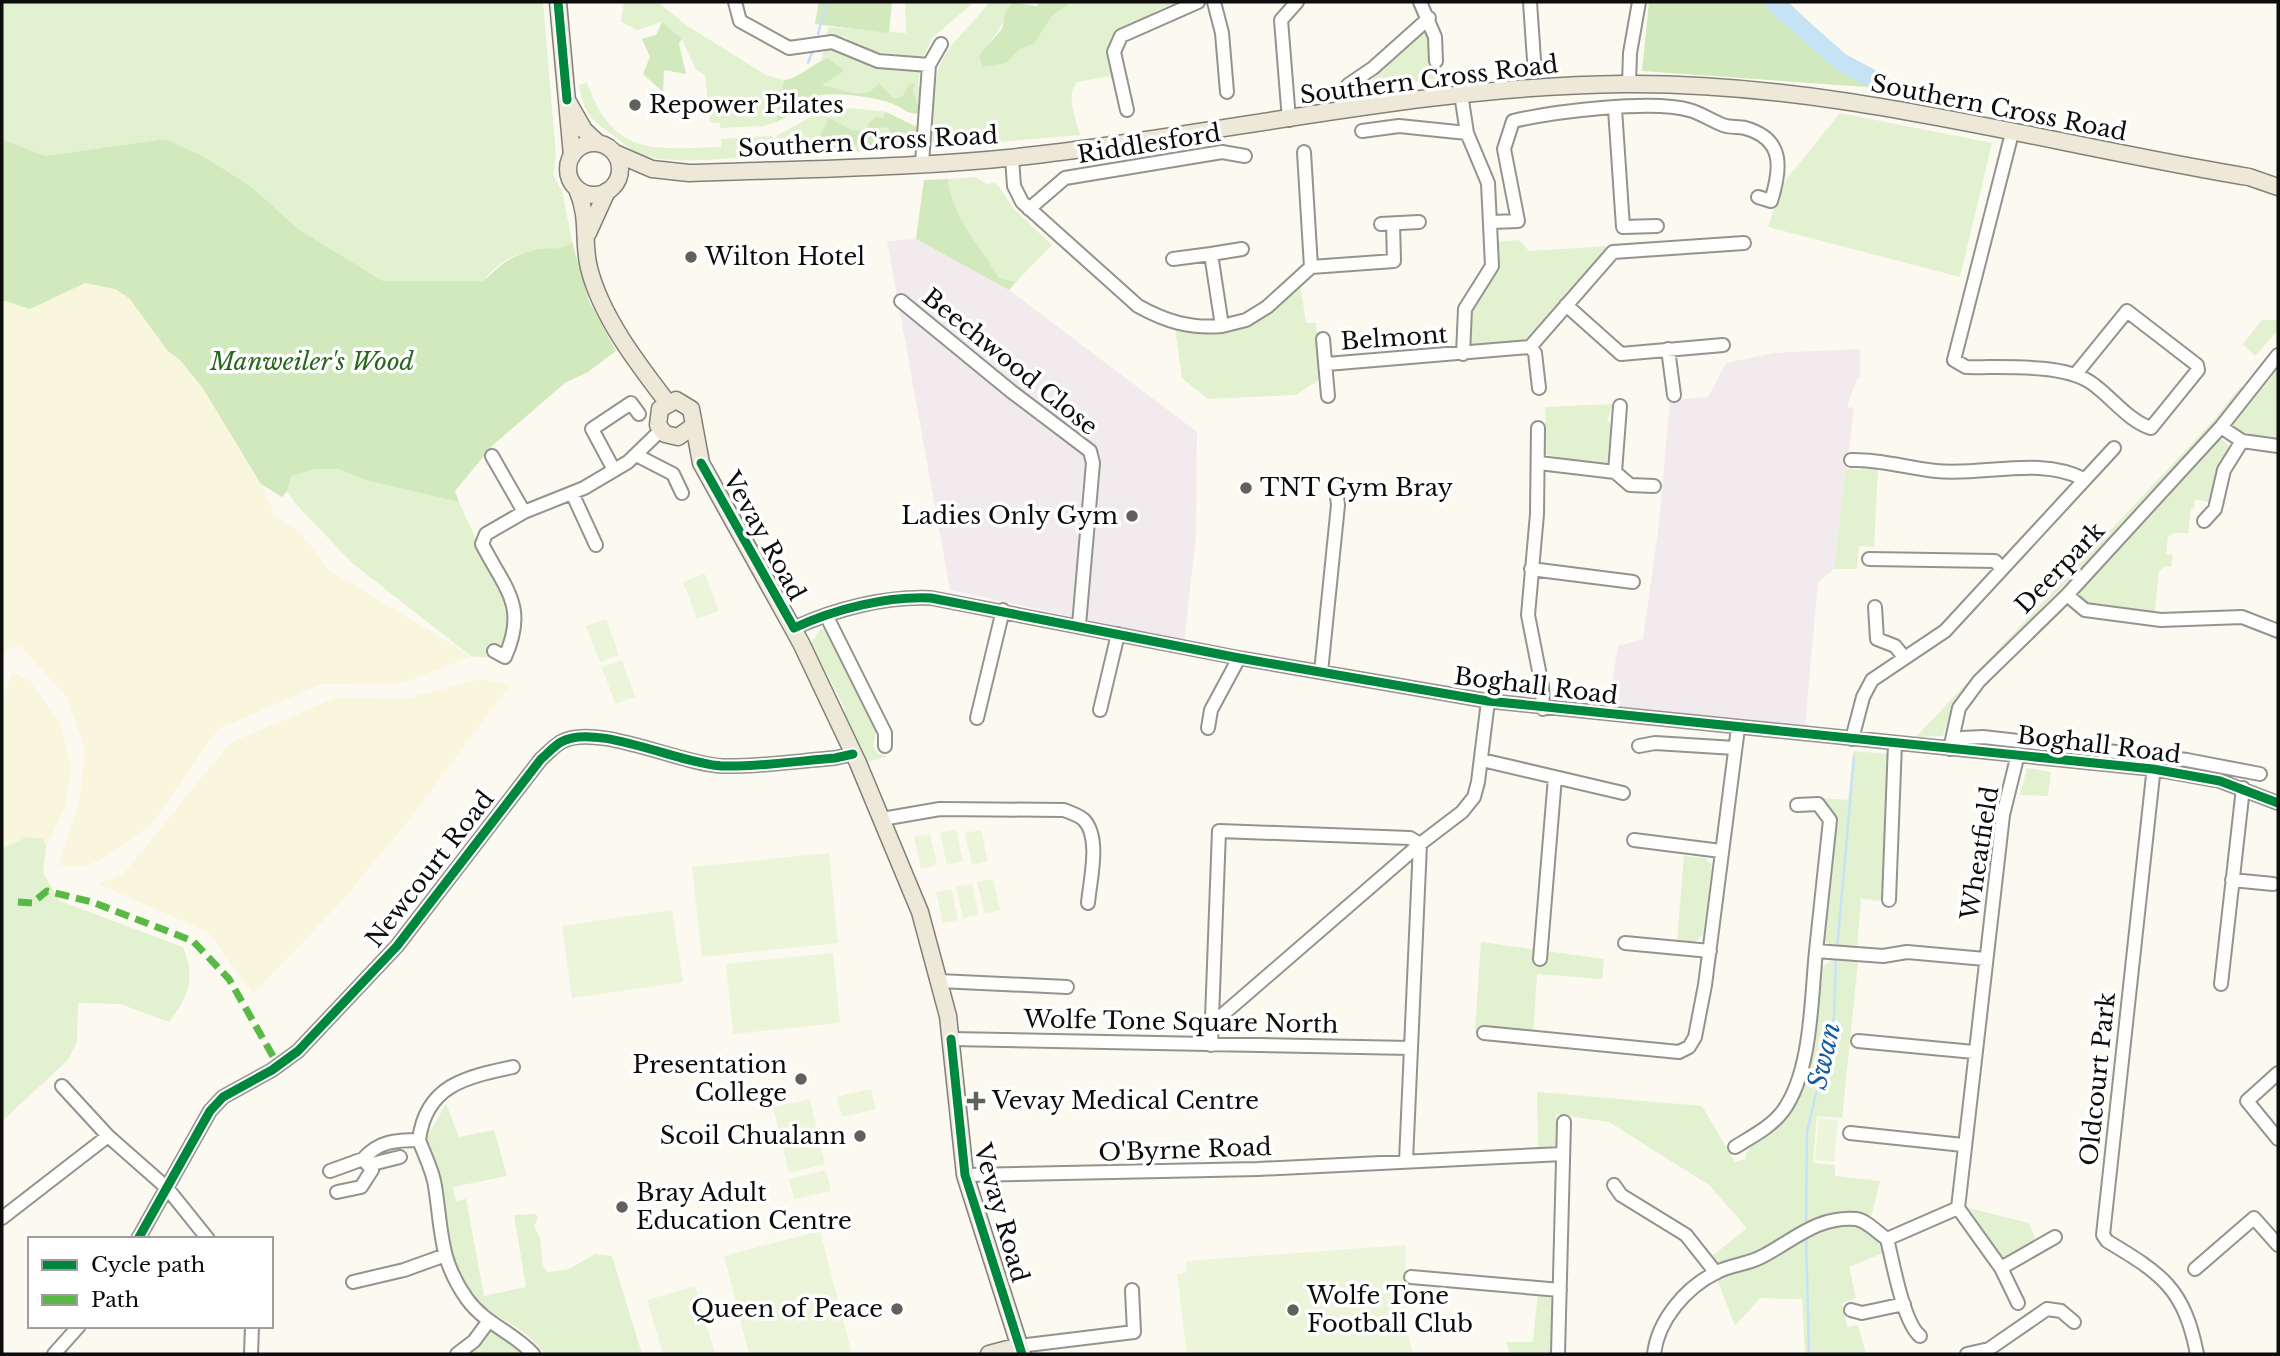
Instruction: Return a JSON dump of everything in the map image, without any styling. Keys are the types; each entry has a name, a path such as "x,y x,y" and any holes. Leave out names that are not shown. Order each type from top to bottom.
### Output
{"main road":[{"path":"558,2 572,156 569,175 577,189 593,195 613,185 620,168 615,153 598,144 584,130 567,100"},
{"name":"Southern Cross Road","path":"615,153 652,170 703,173 1012,158 1461,94 1540,87 1629,84 1822,99 1907,111 2249,177 2278,187"},
{"path":"572,156 581,147 598,144"},
{"name":"Southern Cross Road","path":"613,185 652,170"},
{"name":"Southern Cross Road","path":"2249,177 2278,176"},
{"name":"Vevay Road","path":"588,233 613,185"},
{"name":"Vevay Road","path":"577,189 585,207 587,257 604,306 667,402 676,400 688,405 693,415 692,427 701,463"},
{"path":"661,430 658,414 667,402"},
{"path":"678,437 692,427"},
{"name":"Vevay Road","path":"661,430 670,436 678,437 701,463 794,628 882,819 920,912 951,1039 965,1175 1000,1279 1020,1350"},
{"path":"989,1354 1020,1350"}],"street":[{"path":"735,2 740,22 781,45 798,47 832,42 878,61 929,65"},
{"path":"1127,110 1114,52 1116,43 1121,36 1198,2"},
{"path":"1214,2 1222,33 1227,92"},
{"path":"1420,2 1435,37 1436,61"},
{"path":"1530,2 1534,60"},
{"path":"1629,84 1630,53 1639,2"},
{"path":"1289,4 1281,20 1289,120"},
{"path":"1348,85 1373,68 1429,18"},
{"path":"922,163 929,65 941,44"},
{"name":"Belmont","path":"1461,94 1467,133 1488,183 1492,222 1492,266 1465,309 1463,354"},
{"path":"1492,222 1519,227 1504,149 1513,121 1538,115 1643,105 1689,110 1724,125 1745,128 1763,136 1776,150 1780,173 1772,201 1758,197"},
{"path":"1615,109 1623,227 1657,226"},
{"path":"1362,131 1399,126 1467,133"},
{"path":"2012,133 1954,360 1966,367 2051,371 2075,375 2090,382 2151,428 2199,370 2197,365 2127,311 2075,375"},
{"name":"Riddlesford","path":"1029,209 1065,178 1222,152 1245,156"},
{"path":"1304,152 1311,267"},
{"path":"1012,158 1014,186 1029,209 1138,306 1159,317 1184,325 1222,326 1247,320 1267,307 1311,267 1394,261 1387,224 1419,222"},
{"path":"1539,388 1535,353 1530,347 1613,252 1744,243"},
{"path":"1173,259 1242,249"},
{"path":"1210,254 1222,326"},
{"name":"Beechwood Close","path":"901,301 1012,392 1090,451 1093,463 1079,625"},
{"path":"1566,305 1621,354 1723,345"},
{"name":"Belmont","path":"1324,339 1328,396"},
{"name":"Belmont","path":"1327,363 1530,347"},
{"path":"1668,349 1674,395"},
{"name":"Deerpark","path":"1950,749 1959,708 1979,681 2067,595 2221,428 2278,355"},
{"path":"614,470 592,429 631,403 639,414"},
{"path":"1615,472 1620,406"},
{"path":"1538,428 1538,514 1528,615 1544,695 1543,709"},
{"path":"2221,428 2242,441 2278,446"},
{"path":"494,651 505,657 512,641 517,610 482,544 486,534 524,512 572,493 614,470 636,455 661,430"},
{"path":"2204,521 2215,509 2224,470 2242,441"},
{"path":"1852,738 1868,685 1904,657 1945,631 2114,448"},
{"path":"636,455 673,474 682,493"},
{"path":"492,456 524,512"},
{"path":"1850,460 1871,459 1937,471 2023,468 2071,472 2084,479"},
{"path":"1539,463 1615,472 1630,485 1654,486"},
{"path":"1321,672 1338,505 1336,488"},
{"path":"572,493 596,545"},
{"path":"1869,559 1995,561 2001,568"},
{"path":"1531,569 1633,582"},
{"path":"2067,595 2085,610 2161,620 2242,617 2278,631"},
{"name":"Boghall Road","path":"794,628 826,615 919,597 1003,610 1239,658 1488,702 1950,749 2018,754 2049,751 2154,763 2241,788 2278,803"},
{"path":"1875,607 1877,639 1895,646 1904,657"},
{"path":"977,718 1003,610"},
{"path":"826,615 885,733 885,746"},
{"path":"1100,710 1118,634"},
{"path":"1208,728 1211,710 1239,658"},
{"path":"1213,1023 1415,841 1447,825 1474,797 1482,760 1488,702"},
{"path":"1484,1033 1679,1052 1689,1046 1695,1037 1710,951 1738,728"},
{"name":"Newcourt Road","path":"139,1237 210,1111 223,1097 272,1070 298,1051 397,946 541,759 562,741 581,736 617,740 682,760 722,766 835,758 853,754"},
{"path":"1962,738 2049,751"},
{"path":"1639,746 1655,743 1735,748"},
{"path":"1889,900 1895,743"},
{"name":"Wheatfield","path":"1958,1208 1963,1145 2003,815 2018,754"},
{"path":"1482,760 1623,793"},
{"path":"2154,763 2242,770 2260,774"},
{"name":"Oldcourt Park","path":"2154,763 2103,1235 2107,1241 2170,1284 2181,1304 2197,1354"},
{"path":"2221,984 2242,770"},
{"path":"1540,959 1555,777"},
{"path":"1735,1147 1761,1131 1782,1112 1797,1086 1807,1040 1822,952 1830,820 1818,804 1797,805"},
{"path":"882,819 940,809 1064,810 1082,818 1089,827 1092,862 1088,903"},
{"path":"1211,1045 1219,831 1415,841"},
{"path":"1634,840 1721,851"},
{"path":"1406,1161 1415,841"},
{"path":"2232,880 2273,884"},
{"path":"1625,943 1710,951"},
{"path":"1822,952 1883,956 1907,953 1985,959"},
{"path":"939,981 1067,987"},
{"name":"Wolfe Tone Square North","path":"951,1039 1411,1048"},
{"path":"1858,1041 1974,1052"},
{"path":"513,1066 468,1077 447,1089 430,1104 422,1118 419,1140 435,1185 443,1256 467,1300 488,1322 519,1338 533,1354"},
{"path":"2277,1076 2247,1101 2278,1139"},
{"path":"62,1086 108,1136 167,1188 206,1237"},
{"path":"1558,1354 1563,1122"},
{"path":"1850,1133 1963,1145"},
{"path":"2,1218 108,1136"},
{"path":"365,1162 372,1148 383,1142 419,1140"},
{"name":"O'Byrne Road","path":"965,1175 1147,1173 1562,1154"},
{"path":"330,1171 400,1157"},
{"path":"337,1192 360,1187 372,1170 365,1162"},
{"path":"1615,1185 1621,1195 1686,1235 1716,1273"},
{"path":"1886,1239 1958,1208 2001,1268 2018,1303"},
{"path":"2196,1269 2254,1217 2278,1245"},
{"path":"1654,1354 1656,1339 1674,1306 1716,1273 1762,1256 1795,1234 1832,1219 1859,1219 1886,1239 1904,1304 1913,1328 1920,1336"},
{"path":"2001,1268 2055,1237"},
{"path":"354,1282 404,1270 443,1256"},
{"path":"1410,1278 1560,1290"},
{"path":"1020,1350 1134,1332 1132,1290"},
{"path":"1852,1310 1863,1313 1904,1304"},
{"path":"1967,1354 1989,1349 2047,1308 2061,1311 2074,1322"},
{"path":"457,1354 474,1341 488,1322"},
{"path":"54,1354 77,1328"},
{"path":"251,1354 252,1328"}],"shaded area":[{"path":"916,239 1009,290 1197,432 1196,536 1184,641 950,590 887,241"},
{"path":"84,283 116,289 129,298 168,351 180,360 202,387 261,484 276,517 300,532 329,570 471,656 403,683 321,684 218,729 151,825 106,857 83,867 59,865 80,798 85,749 66,696 20,646 6,649 2,657 2,300 30,309"},
{"path":"1860,349 1860,378 1857,379 1847,407 1854,408 1834,569 1818,582 1805,726 1608,707 1618,646 1643,639 1659,524 1670,400 1708,397 1726,363 1774,353"},
{"path":"13,672 29,680 59,721 71,766 66,804 46,847 43,839 2,849 2,698"},
{"path":"482,679 510,685 409,820 341,902 253,994 208,932 98,884 124,873 230,743 335,698 405,699"}],"green space":[{"path":"2,2 543,2 556,156 553,174 563,194 572,242 561,248 532,251 508,259 494,269 484,282 383,281 298,229 253,188 165,139 45,156 2,139"},
{"path":"624,2 658,2 686,25 766,75 784,80 776,122 764,126 720,128 720,123 710,122 705,75 696,70 682,39 662,22 637,30 621,22"},
{"path":"819,2 892,2 889,33 815,24"},
{"path":"905,2 974,2 932,38 923,57 868,51 845,37 827,34 829,27 906,33"},
{"path":"989,2 1012,2 991,40 1006,63 1020,49 1034,44 1061,2 1177,2 1138,21 1113,41 1109,48 1116,79 1112,80 1110,76 1077,82 1072,100 1080,135 930,148 932,77 936,78 945,55"},
{"path":"1012,2 1037,6 1040,2 1071,2 1052,16 1034,44 1020,49 1006,63 983,67 979,56 1002,29 1005,13"},
{"path":"1649,2 1788,2 1846,57 1909,90 1642,71"},
{"path":"662,22 682,39 679,44 686,74 664,70 663,92 643,74 650,57 642,39 656,35"},
{"path":"1421,32 1429,36 1438,78 1346,92 1360,83 1372,83 1374,74"},
{"path":"825,47 844,50 870,65 869,67 920,71 918,87 921,87 922,76 921,104 850,95 821,84 829,58 821,60"},
{"path":"828,58 844,71 822,85 856,94 870,92 879,83 894,99 903,96 909,85 916,82 913,90 917,104 921,104 921,113 909,112 891,103 870,98 824,95 804,99 803,109 776,122 784,80"},
{"path":"587,83 598,107 610,124 623,136 639,144 675,148 721,147 721,139 772,136 776,148 772,155 722,159 684,161 650,157 630,149 589,115 579,85"},
{"path":"853,108 886,112 880,127 888,127 897,142 919,128 915,149 778,155 780,146 776,136 816,114"},
{"path":"886,112 919,128 909,142 897,142 888,127 880,128 869,150 854,144 832,150 821,134 829,118 851,130 867,131 869,123 875,117 883,118"},
{"path":"1840,113 1992,143 1960,277 1768,227 1781,186"},
{"name":"Manweiler's Wood","path":"2,139 45,156 165,139 204,157 253,188 298,229 383,281 484,281 512,258 535,250 559,248 572,242 589,301 616,351 588,372 565,383 493,445 455,491 459,502 365,480 339,469 315,469 292,476 282,497 261,484 202,387 180,360 168,351 129,298 115,289 85,283 30,309 2,300"},
{"path":"975,177 987,184 996,183 1014,209 1052,245 1016,282 999,278 955,206 948,179"},
{"path":"948,179 961,218 999,278 1016,282 1009,290 916,239 924,180"},
{"path":"1519,240 1529,251 1610,246 1610,252 1526,342 1476,350 1468,346 1470,314 1495,270 1498,242"},
{"path":"1300,283 1306,323 1316,323 1320,379 1296,395 1208,399 1182,378 1175,328 1215,332"},
{"path":"2262,320 2278,320 2278,330 2255,356 2243,344"},
{"path":"2278,364 2278,439 2244,435 2230,424"},
{"path":"2240,387 2245,390 2206,437 2164,479 2149,504 2061,588 1977,678 1952,708 1943,736 1916,737 2213,421"},
{"path":"1613,404 1607,420 1614,427 1608,462 1601,464 1545,455 1545,407"},
{"path":"2221,438 2230,448 2220,469 2215,473 2213,503 2195,499 2188,533 2174,533 2168,537 2166,554 2173,555 2171,567 2165,566 2159,571 2155,611 2087,603 2082,599 2077,589"},
{"path":"1864,464 1878,469 1874,547 1859,546 1857,569 1834,569 1846,468 1860,470"},
{"path":"315,469 339,469 365,480 459,502 512,618 505,643 495,647 492,658 471,656 352,563 294,502 287,491 292,476"},
{"path":"705,574 719,611 697,619 683,582"},
{"path":"606,619 619,655 600,662 586,626"},
{"path":"820,629 827,629 877,728 873,746 878,754 888,756 864,763 847,728 844,707 811,643"},
{"path":"622,660 635,697 615,704 602,667"},
{"path":"1853,751 1889,754 1882,901 1861,899 1857,948 1831,947 1824,940 1832,822 1820,801 1821,798 1848,800"},
{"path":"2027,768 2051,772 2048,796 2020,795"},
{"path":"956,830 963,861 947,865 940,833"},
{"path":"981,830 988,861 972,865 965,833"},
{"path":"930,834 937,865 921,869 914,837"},
{"path":"27,837 43,839 46,847 43,873 60,901 183,947 190,978 186,995 169,1022 120,1004 78,1003 77,1042 67,1061 2,1121 2,849"},
{"path":"829,853 838,943 702,957 692,867"},
{"path":"1684,856 1705,858 1712,865 1703,934 1694,943 1677,941"},
{"path":"993,879 1000,910 985,914 977,882"},
{"path":"972,884 979,915 963,918 956,887"},
{"path":"951,889 958,920 943,923 936,892"},
{"path":"672,910 683,982 572,998 562,926"},
{"path":"1481,942 1604,959 1602,979 1537,974 1533,1037 1475,1031"},
{"path":"833,953 840,1023 733,1034 726,964"},
{"path":"1832,960 1858,962 1842,1118 1817,1116 1813,1163 1835,1165 1835,1176 1880,1181 1870,1221 1850,1215 1812,1221 1739,1260 1720,1266 1711,1257 1747,1228 1709,1185 1609,1122 1556,1114 1555,1146 1538,1147 1537,1092 1702,1106 1735,1162 1745,1159 1755,1142 1785,1116 1819,969"},
{"path":"871,1089 876,1109 842,1117 837,1097"},
{"path":"810,1099 825,1164 789,1173 773,1107"},
{"path":"446,1104 459,1137 494,1130 507,1176 453,1187 456,1201 466,1199 484,1296 526,1287 514,1215 535,1214 538,1217 534,1226 540,1239 543,1266 548,1272 569,1269 595,1254 612,1256 642,1354 544,1354 525,1333 483,1307 466,1290 450,1254 435,1174 423,1135 424,1127 431,1130"},
{"path":"1819,1118 1838,1120 1834,1162 1815,1160"},
{"path":"826,1170 831,1191 794,1199 789,1179"},
{"path":"1969,1208 2029,1223 2035,1239 2008,1256 2000,1256"},
{"path":"1837,1222 1866,1229 1875,1238 1883,1253 1849,1267 1856,1298 1842,1303 1847,1327 1858,1325 1866,1354 1805,1353 1802,1299 1760,1298 1735,1326 1717,1279"},
{"path":"820,1231 852,1354 749,1354 724,1256"},
{"name":"Wolfe Tone Football Club","path":"1406,1245 1406,1314 1413,1354 1187,1354 1177,1274 1186,1273 1187,1261"},
{"path":"695,1286 715,1354 663,1354 647,1300"},
{"path":"1538,1292 1554,1296 1553,1354 1510,1354 1506,1342 1533,1342"},
{"path":"488,1332 497,1333 524,1354 463,1354"}],"waterway":[{"path":"818,34 827,2"},
{"name":"Swan","path":"1773,2 1841,62 1871,78"},
{"path":"808,63 813,50"},
{"name":"Swan","path":"1837,949 1854,758"},
{"name":"Swan","path":"1806,1226 1807,1132 1834,1017 1836,956"},
{"name":"Swan","path":"1806,1236 1809,1354"}],"marked path":[{"path":"18,902 32,903 47,891 92,902 193,941 229,979 278,1065"}],"cycle path":[{"path":"558,2 567,100"},
{"path":"701,463 794,628 861,605 896,599 931,598 1239,658 1488,701 2153,769 2220,781 2278,803"},
{"path":"139,1237 210,1111 223,1097 272,1070 298,1051 397,946 541,759 558,744 576,737 595,737 722,766 778,764 853,754"},
{"path":"951,1039 965,1175 1022,1354"}],"place":[{"name":"Repower Pilates","path":"635,105"},
{"name":"Wilton Hotel","path":"691,257"},
{"name":"TNT Gym Bray","path":"1246,488"},
{"name":"Ladies Only Gym","path":"1132,516"},
{"name":"Presentation College","path":"801,1079"},
{"name":"Vevay Medical Centre","path":"976,1101"},
{"name":"Scoil Chualann","path":"860,1136"},
{"name":"Bray Adult Education Centre","path":"622,1207"},
{"name":"Queen of Peace","path":"897,1309"},
{"name":"Wolfe Tone Football Club","path":"1293,1310"}]}
